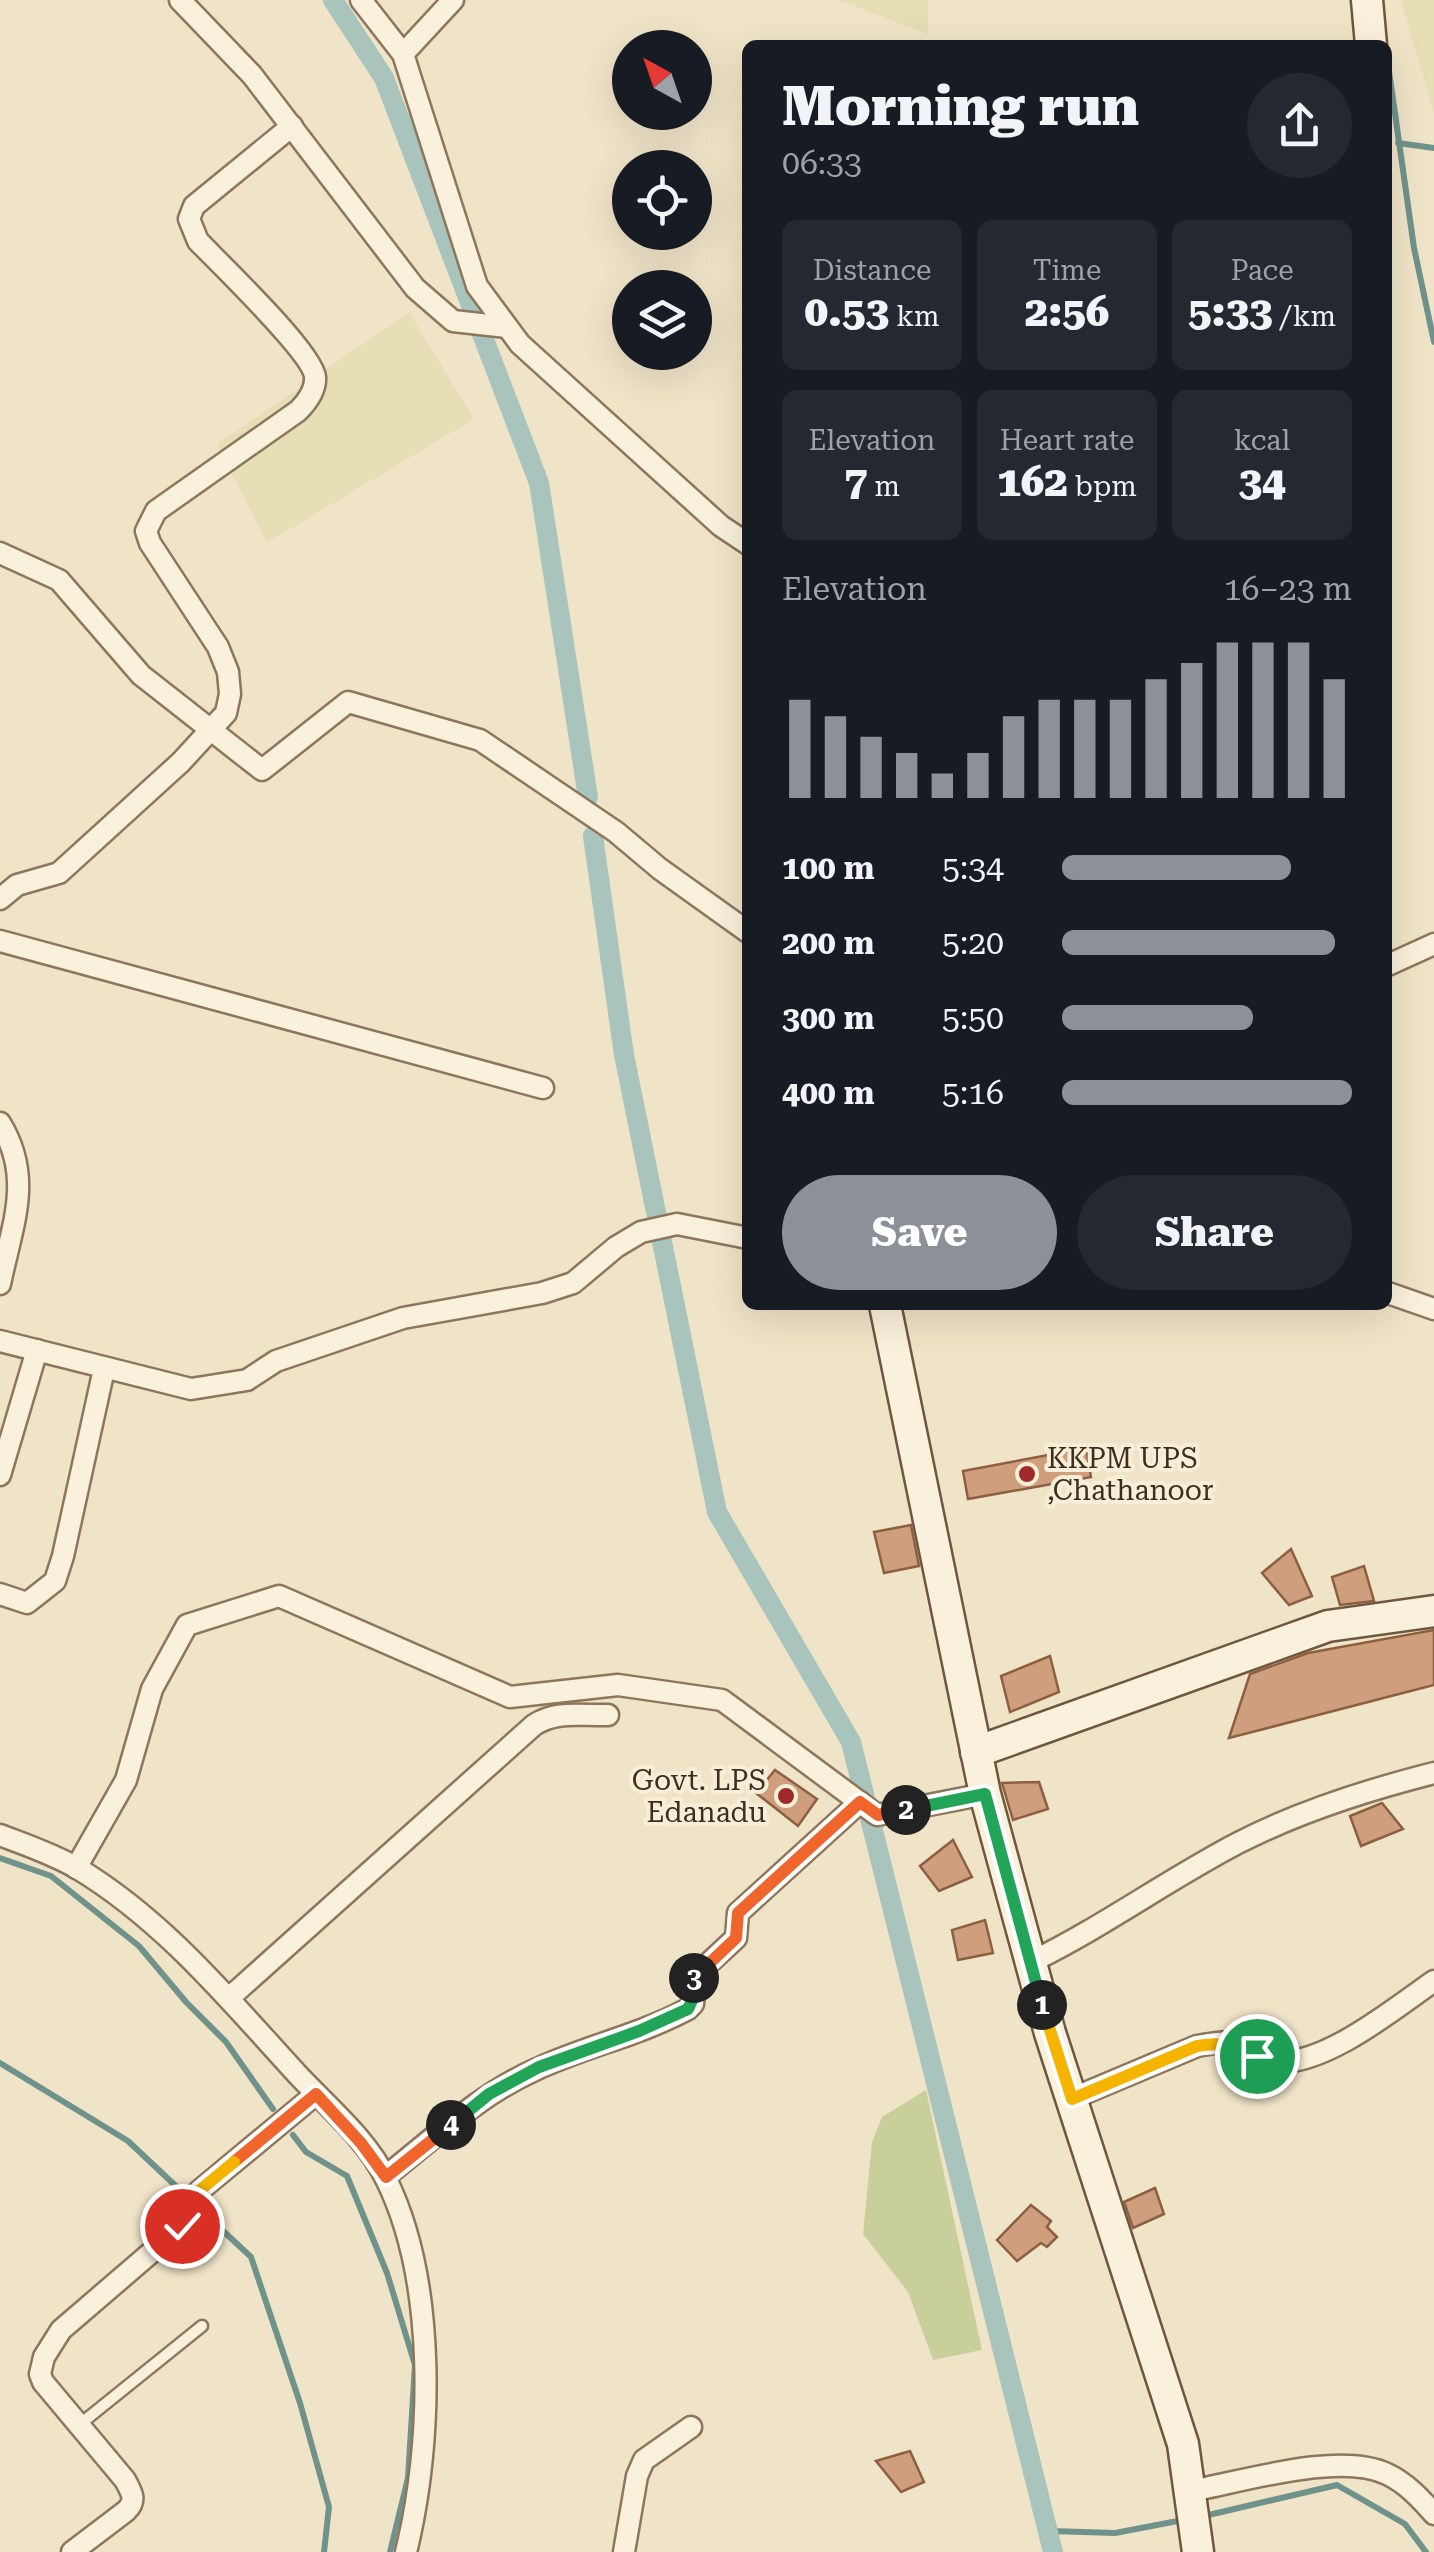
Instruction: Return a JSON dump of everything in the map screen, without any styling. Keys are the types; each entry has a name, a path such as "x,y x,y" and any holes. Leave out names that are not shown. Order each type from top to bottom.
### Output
{"street":[{"path":"180,0 252,75 415,288 453,321 499,327"},
{"path":"361,0 403,54 477,286 499,327 721,526 742,540"},
{"path":"403,54 453,0"},
{"path":"1367,0 1371,40"},
{"path":"0,898 17,885 59,872 214,730 226,713 230,694 228,672 218,647 150,544 146,531 156,511 298,410 313,390 315,377 302,351 198,241 190,219 194,206 292,126"},
{"path":"0,554 60,580 141,675 262,770 348,702 480,740 616,832 660,870 742,928"},
{"path":"0,941 542,1088"},
{"path":"1392,963 1434,944"},
{"path":"0,1124 17,1158 20,1182 0,1284"},
{"path":"0,1341 191,1390 247,1380 276,1361 402,1318 542,1294 573,1283 616,1246 642,1232 667,1225 705,1227 742,1238"},
{"path":"1392,1294 1434,1309"},
{"path":"886,1310 985,1794 1072,2099 1183,2444 1197,2549"},
{"path":"0,1475 36,1350"},
{"path":"0,1594 26,1603 54,1581 64,1556 104,1369"},
{"path":"76,1868 126,1780 152,1689 187,1625 279,1596 510,1697 618,1685 722,1700 878,1815 985,1794"},
{"path":"976,1752 1328,1626 1434,1611"},
{"path":"229,1998 546,1717 608,1715"},
{"path":"1031,1962 1078,1939 1158,1888 1240,1843 1366,1790 1434,1773"},
{"path":"386,2177 508,2083 539,2067 688,2009 696,1975 736,1938 738,1913 860,1802"},
{"path":"0,1835 76,1868 140,1914 202,1968 361,2143 386,2177 407,2239 418,2290 427,2396 421,2473 406,2552"},
{"path":"1072,2099 1197,2046 1220,2042 1277,2062 1298,2060 1338,2044 1434,1981"},
{"path":"72,2552 126,2511 134,2497 125,2480 48,2389 40,2374 44,2357 60,2330 182,2226 199,2191 316,2094"},
{"path":"624,2552 637,2476 644,2460 691,2427"},
{"path":"1190,2498 1332,2465 1357,2465 1386,2473 1411,2489 1434,2514"}],"lane":[{"path":"78,2425 202,2326"}],"shaded area":[{"path":"838,0 928,0 928,34"},
{"path":"1401,0 1434,0 1434,114"},
{"path":"409,312 474,419 267,543 217,444"}],"green space":[{"path":"926,2090 982,2350 933,2360 908,2292 863,2234 872,2142 882,2117"}],"building":[{"name":"KKPM UPS ,Chathanoor","path":"1086,1448 1091,1477 968,1499 963,1471"},
{"path":"911,1525 919,1566 884,1573 874,1532"},
{"path":"1291,1549 1312,1596 1289,1605 1262,1573"},
{"path":"1364,1566 1374,1601 1340,1605 1332,1577"},
{"path":"1434,1630 1434,1685 1229,1738 1250,1674 1308,1653"},
{"path":"1050,1656 1059,1692 1010,1712 1001,1676"},
{"name":"Govt. LPS Edanadu","path":"775,1770 817,1799 798,1826 756,1793"},
{"path":"1039,1782 1048,1809 1013,1820 1002,1783"},
{"path":"1382,1803 1403,1829 1361,1846 1350,1816"},
{"path":"953,1840 972,1877 939,1891 920,1866"},
{"path":"985,1920 993,1953 958,1960 952,1930"},
{"path":"1155,2188 1164,2214 1133,2228 1124,2202"},
{"path":"1031,2205 1051,2221 1047,2227 1057,2237 1047,2247 1041,2243 1017,2261 997,2240"},
{"path":"910,2451 924,2482 901,2492 876,2461"}],"waterway":[{"path":"333,0 384,78 539,483 588,797"},
{"path":"1392,92 1414,248 1434,342"},
{"path":"1398,143 1434,148"},
{"path":"593,836 624,1055 717,1512 851,1742 1053,2552"},
{"path":"0,1858 51,1876 139,1946 226,2042 273,2109"},
{"path":"0,2063 128,2141 180,2190"},
{"path":"293,2135 306,2152 347,2176 387,2273 415,2365 408,2478 390,2552"},
{"path":"205,2214 251,2257 300,2403 329,2507 324,2552"},
{"path":"1200,2517 1337,2485 1405,2524 1426,2552"},
{"path":"1050,2531 1115,2533 1183,2520"}],"place":[{"name":"KKPM UPS ,Chathanoor","path":"1027,1474"},
{"name":"Govt. LPS Edanadu","path":"786,1796"}],"route":[{"path":"182,2226 199,2191 316,2094 386,2177 508,2083 539,2067 688,2009 693,2004 696,1975 736,1938 738,1913 860,1802 878,1815 985,1794 1050,2033 1072,2099 1197,2046 1234,2044 1257,2056"}]}
